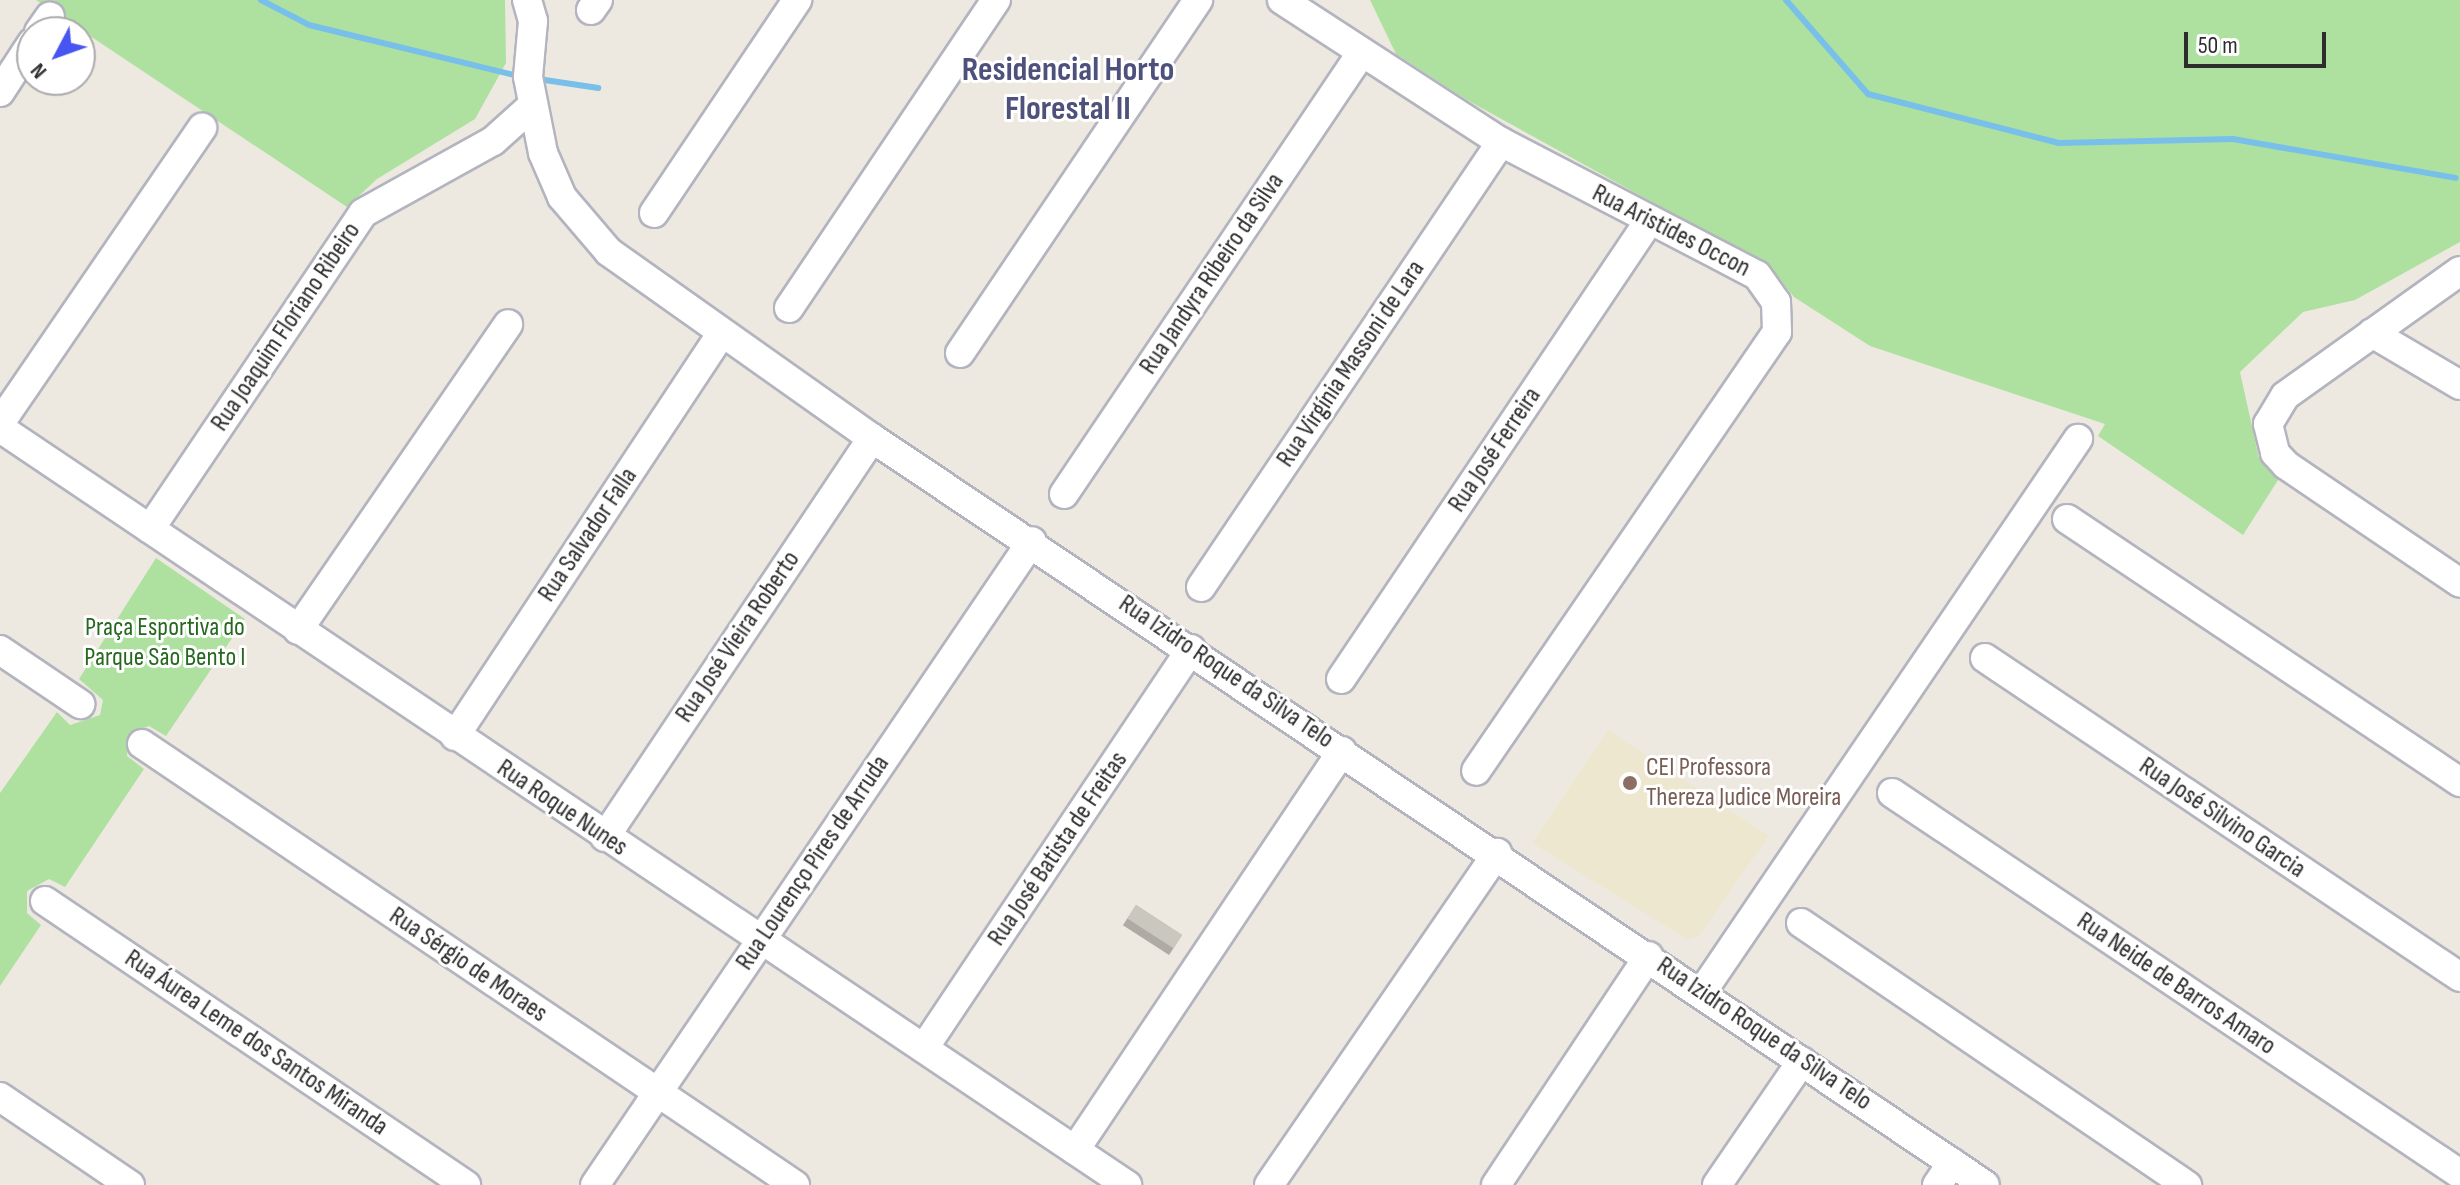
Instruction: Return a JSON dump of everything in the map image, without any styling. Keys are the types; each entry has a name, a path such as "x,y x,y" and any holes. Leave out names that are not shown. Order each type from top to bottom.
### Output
{"street":[{"name":"Rua Izidro Roque da Silva Telo","path":"527,0 532,106 562,197 609,252 872,438 1032,541 1802,1061 1945,1174 1985,1185"},
{"path":"654,213 797,0"},
{"path":"789,308 996,0"},
{"path":"960,353 1198,0"},
{"name":"Rua Aristides Occon","path":"1282,0 1360,55 1501,142 1757,275 1776,302 1777,332 1476,771"},
{"name":"Rua Jandyra Ribeiro da Silva","path":"1064,494 1360,55"},
{"path":"0,92 16,68"},
{"name":"Rua Joaquim Floriano Ribeiro","path":"150,529 363,213 493,141 532,106"},
{"path":"0,425 202,128"},
{"name":"Rua Virgínia Massoni de Lara","path":"1201,587 1501,142"},
{"name":"Rua José Ferreira","path":"1341,679 1649,221"},
{"path":"2460,271 2274,406 2269,438 2286,465 2460,583"},
{"path":"2401,312 2451,379"},
{"path":"298,630 508,324"},
{"path":"2372,333 2451,379"},
{"name":"Rua Salvador Falla","path":"455,736 721,334"},
{"name":"Rua Roque Nunes","path":"0,425 455,736 1127,1185"},
{"name":"Rua José Vieira Roberto","path":"605,837 872,438"},
{"path":"1702,992 2078,439"},
{"path":"2067,519 2460,782"},
{"name":"Rua Lourenço Pires de Arruda","path":"595,1185 660,1095 760,940 1032,541"},
{"name":"Rua José Batista de Freitas","path":"924,1048 1191,649"},
{"path":"0,650 80,704"},
{"name":"Rua José Silvino Garcia","path":"1985,658 2460,977"},
{"name":"Rua Sérgio de Moraes","path":"142,744 795,1185"},
{"path":"1075,1150 1342,751"},
{"name":"Rua Neide de Barros Amaro","path":"1892,793 2460,1174"},
{"path":"1269,1185 1497,853"},
{"name":"Rua Áurea Leme dos Santos Miranda","path":"45,901 466,1185"},
{"path":"1801,923 2187,1185"},
{"path":"1496,1185 1649,956"},
{"path":"1717,1185 1802,1061"},
{"path":"0,1097 130,1185"}],"shaded area":[{"name":"CEI Professora Thereza Judice Moreira","path":"1608,730 1769,836 1699,936 1688,940 1532,843"}],"green space":[{"path":"36,0 505,0 506,63 475,119 377,179 347,207 96,40 96,16 60,16"},
{"path":"1370,0 2460,0 2460,242 2355,300 2303,312 2240,372 2259,458 2280,477 2243,535 2098,436 2105,424 1870,346 1794,297 1770,267 1467,100 1396,54"},
{"name":"Praça Esportiva do Parque São Bento I","path":"156,558 245,619 166,736 149,726 129,734 127,756 144,769 65,887 49,879 27,891 27,913 41,925 0,986 0,793 57,712 70,725 100,715 103,700 79,679"}],"building":[{"path":"1136,905 1182,935 1173,948 1127,918"}],"waterway":[{"path":"261,0 309,25 519,76"},
{"path":"1786,0 1868,94 2059,143 2233,139 2456,178"},
{"path":"538,79 598,88"}],"place":[{"name":"CEI Professora Thereza Judice Moreira","path":"1630,783"}],"district":[{"name":"Residencial Horto Florestal II","path":"1068,88"}]}
